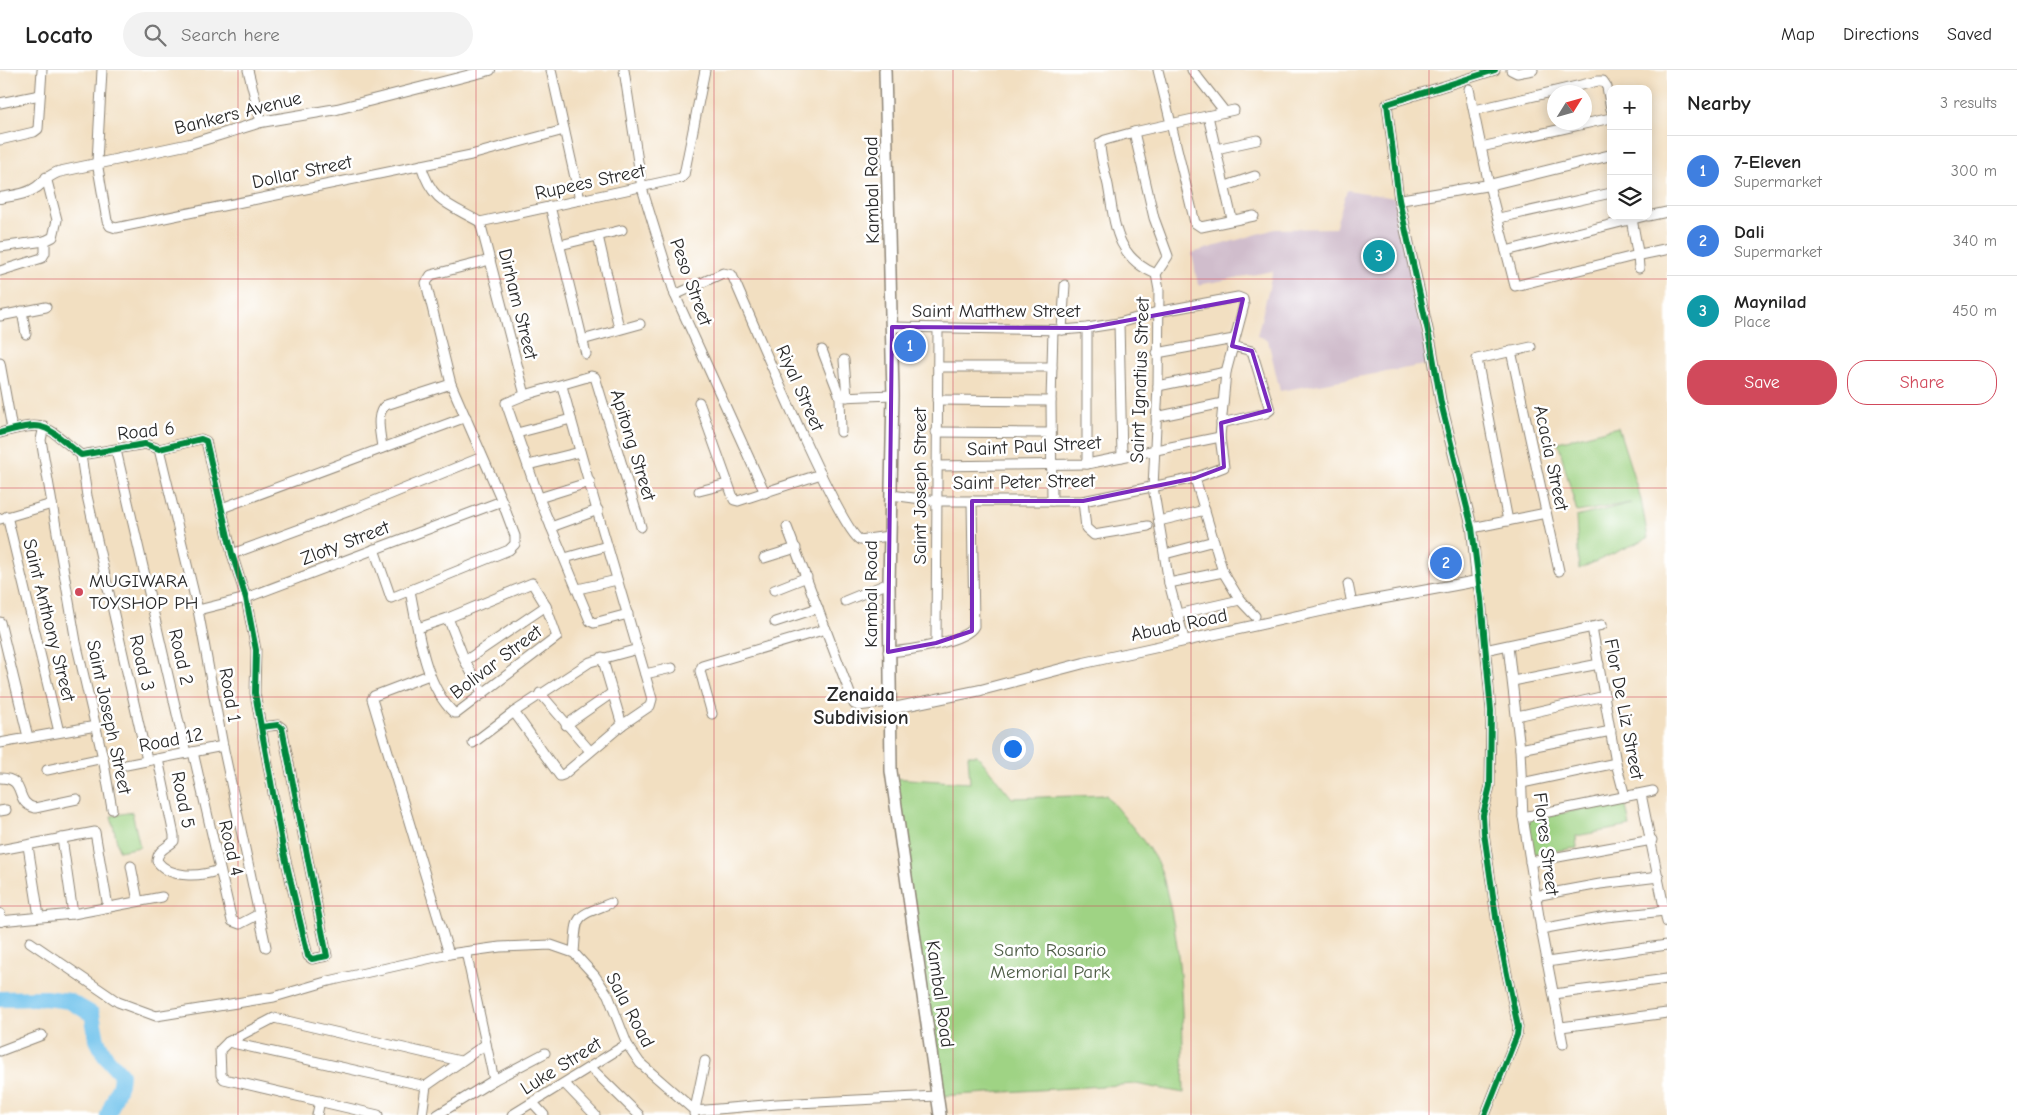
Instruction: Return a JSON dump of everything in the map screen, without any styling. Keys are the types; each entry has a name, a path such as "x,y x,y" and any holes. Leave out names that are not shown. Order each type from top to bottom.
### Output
{"main road":[{"name":"Kambal Road","path":"885,70 893,395 888,652 891,771 940,1115"}],"street":[{"path":"0,140 36,131 42,70"},
{"name":"Dollar Street","path":"102,70 97,162 107,221 110,226 116,228 472,155 564,130"},
{"path":"248,70 261,122"},
{"name":"Bankers Avenue","path":"0,198 30,191 38,187 46,177 97,162 190,144 261,122 338,109 490,70"},
{"path":"551,70 580,200"},
{"name":"Peso Street","path":"624,70 642,188 675,295 764,493"},
{"name":"Rupees Street","path":"480,222 642,188 684,176 705,70"},
{"path":"1158,70 1191,215 1197,227 1254,216"},
{"path":"1134,132 1154,218 1168,256 1156,274 1141,268 1130,258 1118,239 1100,143 1134,132 1230,111 1192,70"},
{"path":"1484,1115 1517,1035 1518,1026 1498,931 1484,833 1483,815 1490,786 1491,711 1481,599 1477,581 1472,528 1445,420 1399,200 1387,104 1495,70"},
{"path":"1511,70 1517,73 1533,70"},
{"path":"1475,110 1598,81 1603,81 1607,87"},
{"path":"1469,89 1514,284 1517,286 1667,249"},
{"path":"0,103 40,95"},
{"path":"1208,116 1226,186 1232,219"},
{"path":"1481,147 1607,119"},
{"path":"1216,149 1257,140"},
{"path":"1399,200 1490,185 1607,156"},
{"path":"421,164 426,183 438,197 480,222"},
{"path":"1226,186 1256,176"},
{"path":"0,247 44,241 53,237 57,220 46,177"},
{"path":"1499,218 1607,194"},
{"path":"550,206 586,354"},
{"path":"1652,215 1667,212"},
{"path":"1506,251 1623,220"},
{"path":"1631,220 1639,268"},
{"name":"Dirham Street","path":"480,222 524,395"},
{"path":"560,245 622,230"},
{"path":"598,236 619,328"},
{"path":"0,271 42,258 45,253 44,241"},
{"path":"374,550 390,598 509,550 515,544 515,536 502,501 451,384 426,283 427,278 431,275 490,260"},
{"name":"Riyal Street","path":"675,295 723,273 732,275 821,474 854,536 866,540 889,536"},
{"name":"Saint Ignatius Street","path":"1156,274 1159,290 1158,386 1153,487 1170,583 1184,635"},
{"path":"1052,501 1050,433 1052,367 1065,285"},
{"name":"Saint Matthew Street","path":"892,327 1058,330 1086,328 1119,323 1158,312 1238,297 1243,299 1244,305 1233,342"},
{"path":"0,316 46,307"},
{"path":"22,311 26,334"},
{"path":"1119,323 1122,457"},
{"path":"582,340 619,328 640,324"},
{"name":"Saint Joseph Street","path":"936,643 938,328"},
{"path":"1086,328 1087,464"},
{"path":"1157,353 1233,342 1252,351 1270,410 1266,413 1222,423"},
{"path":"1220,437 1226,372 1233,342"},
{"path":"1508,521 1477,359 1531,347"},
{"path":"822,350 843,397"},
{"name":"Acacia Street","path":"1511,351 1559,571"},
{"path":"841,432 844,360"},
{"path":"0,364 3,395 12,430"},
{"path":"938,367 1052,367"},
{"path":"1158,386 1226,372"},
{"name":"Apitong Street","path":"562,386 591,376 595,377 641,527"},
{"path":"382,448 380,409 386,405 451,384"},
{"path":"514,712 560,776 563,776 622,725 650,706 652,699 628,614 607,546 562,386 524,395 506,403 551,527 591,623 628,614"},
{"path":"843,397 893,395"},
{"path":"937,400 1051,401"},
{"path":"699,402 734,500 738,501 821,474"},
{"path":"1156,417 1223,403"},
{"path":"261,727 278,725 282,728 327,956 312,958 308,956 283,848 261,727 255,693 256,650 246,598 232,554 222,508 466,417"},
{"path":"516,433 571,419"},
{"path":"0,433 35,424 44,426 81,455"},
{"name":"Saint Joseph Street","path":"44,426 41,440 76,642 103,758 112,808"},
{"path":"936,432 1050,433"},
{"name":"Saint Paul Street","path":"937,466 1087,464 1220,437"},
{"name":"Saint Peter Street","path":"891,494 937,501 1083,501 1195,478 1224,467 1220,437"},
{"name":"Road 6","path":"81,455 145,444 159,449 203,439 206,441 222,508"},
{"name":"Road 1","path":"159,449 198,610 222,746 266,948"},
{"name":"Road 2","path":"116,450 189,753"},
{"path":"528,465 580,452"},
{"name":"Road 3","path":"81,455 87,496 147,760"},
{"path":"232,554 352,510 482,457"},
{"path":"1195,478 1223,572 1240,600 1255,616"},
{"path":"540,498 590,482"},
{"path":"699,491 727,484"},
{"name":"Zloty Street","path":"198,610 246,598 502,501"},
{"path":"888,652 936,643 968,634 974,626 972,501"},
{"path":"1083,501 1086,528 1090,534 1094,535 1148,526"},
{"path":"4,518 52,504"},
{"path":"551,527 598,510"},
{"path":"1159,521 1205,510"},
{"path":"1472,528 1546,512"},
{"name":"Saint Anthony Street","path":"4,518 59,732"},
{"path":"787,527 854,704 858,706 889,705"},
{"path":"1165,554 1214,541"},
{"path":"565,558 607,546"},
{"path":"764,558 796,548"},
{"path":"1170,583 1223,572"},
{"path":"774,590 807,578"},
{"path":"578,589 617,580"},
{"name":"Abuab Road","path":"889,705 981,690 1084,663 1352,604 1477,581"},
{"name":"Bolivar Street","path":"418,628 448,618 530,583 534,586 546,606 557,638 457,713 454,713 429,675"},
{"path":"845,601 889,583"},
{"path":"1348,584 1352,604"},
{"path":"410,591 429,675 374,696 372,699 449,954"},
{"path":"1178,614 1240,600"},
{"path":"465,661 546,606"},
{"path":"775,622 818,608"},
{"path":"448,618 465,661 483,694"},
{"path":"0,622 28,737"},
{"path":"1485,650 1602,625"},
{"name":"Flor De Liz Street","path":"1592,627 1616,763 1625,797"},
{"path":"712,714 700,671 702,666 826,629"},
{"name":"Flores Street","path":"1508,646 1520,749 1523,817 1535,896 1563,1044"},
{"path":"472,743 540,693 590,662 602,657 638,649"},
{"path":"602,657 622,725"},
{"path":"1513,681 1599,664"},
{"path":"645,674 672,668"},
{"path":"540,693 590,752"},
{"path":"566,725 612,693"},
{"path":"1517,716 1605,696"},
{"path":"1,743 96,726"},
{"path":"1520,749 1611,731"},
{"name":"Road 12","path":"126,765 222,746"},
{"name":"Road 4","path":"189,753 232,921 240,924 259,914"},
{"path":"47,770 103,758"},
{"name":"Road 5","path":"158,759 174,841 164,847 157,855 157,861 161,867 180,874 206,875 219,870"},
{"path":"1522,783 1616,763"},
{"path":"0,778 13,780 17,784 24,803 35,808 77,799"},
{"path":"1523,817 1653,791"},
{"path":"1641,794 1652,840 1667,922"},
{"path":"0,850 91,833 96,834 108,907"},
{"path":"62,838 73,914"},
{"path":"1530,862 1652,840"},
{"path":"28,846 39,916"},
{"path":"131,866 138,901"},
{"path":"1535,896 1600,884 1659,877"},
{"path":"0,919 73,914 162,897"},
{"path":"574,953 575,927 580,916 611,903"},
{"path":"1541,929 1606,917 1665,911"},
{"name":"Sala Road","path":"30,942 118,1002 156,1016 274,997 329,981 449,954 500,947 551,945 574,953 595,976 608,995 627,1044 640,1063 694,1113"},
{"path":"1547,962 1667,944"},
{"path":"466,952 494,1080"},
{"path":"1554,994 1667,979"},
{"path":"1561,1028 1667,1013"},
{"path":"378,1115 354,1112 320,1101 224,1079 221,1075 220,1050 228,1042 274,1018 460,1060"},
{"path":"0,1051 42,1035"},
{"path":"228,1042 426,1086"},
{"path":"422,1115 426,1086 460,1060 486,1044"},
{"name":"Luke Street","path":"512,1115 627,1044"},
{"path":"437,1115 494,1080 545,1053"},
{"path":"705,1061 694,1113 777,1104 937,1096"},
{"path":"590,1068 640,1115"},
{"path":"565,1084 595,1115"},
{"path":"317,1115 320,1101"},
{"path":"532,1103 544,1115"}],"highlighted area":[{"path":"1243,299 1232,346 1252,351 1270,410 1221,423 1224,467 1195,478 1083,501 972,501 972,631 936,643 888,652 892,327 1087,328"}],"shaded area":[{"path":"1347,190 1395,198 1430,364 1280,391 1268,340 1257,336 1273,271 1198,285 1192,253 1275,229 1335,228"}],"green space":[{"path":"1618,427 1641,500 1648,538 1579,569 1576,517 1631,503 1577,512 1558,442"},
{"name":"Santo Rosario Memorial Park","path":"968,755 977,755 1012,798 1106,795 1154,856 1164,879 1174,926 1180,974 1184,1093 1136,1084 939,1096 892,778 970,783"},
{"path":"1625,802 1630,826 1576,836 1577,848 1530,854 1527,820"},
{"path":"132,812 140,847 119,851 111,816"}],"waterway":[{"path":"0,999 45,998 69,1001 92,1014 97,1040 105,1056 121,1074 120,1084 108,1115"}],"cycle path":[{"path":"1485,1115 1517,1035 1518,1027 1498,931 1484,833 1483,815 1490,786 1491,711 1481,599 1472,528 1441,403 1431,345 1399,200 1387,104 1495,70"},
{"path":"0,433 27,426 45,428 60,437 81,455 145,444 159,449 201,439 206,441 232,554 246,598 256,650 255,693 261,727 283,848 308,956 312,959 327,956 282,728 278,725 261,727"}],"place":[{"name":"Maynilad","path":"1379,256"},
{"name":"7-Eleven","path":"910,346"},
{"name":"Dali","path":"1446,563"},
{"name":"MUGIWARA TOYSHOP PH","path":"79,592"}],"district":[{"name":"Zenaida Subdivision","path":"861,706"}]}
